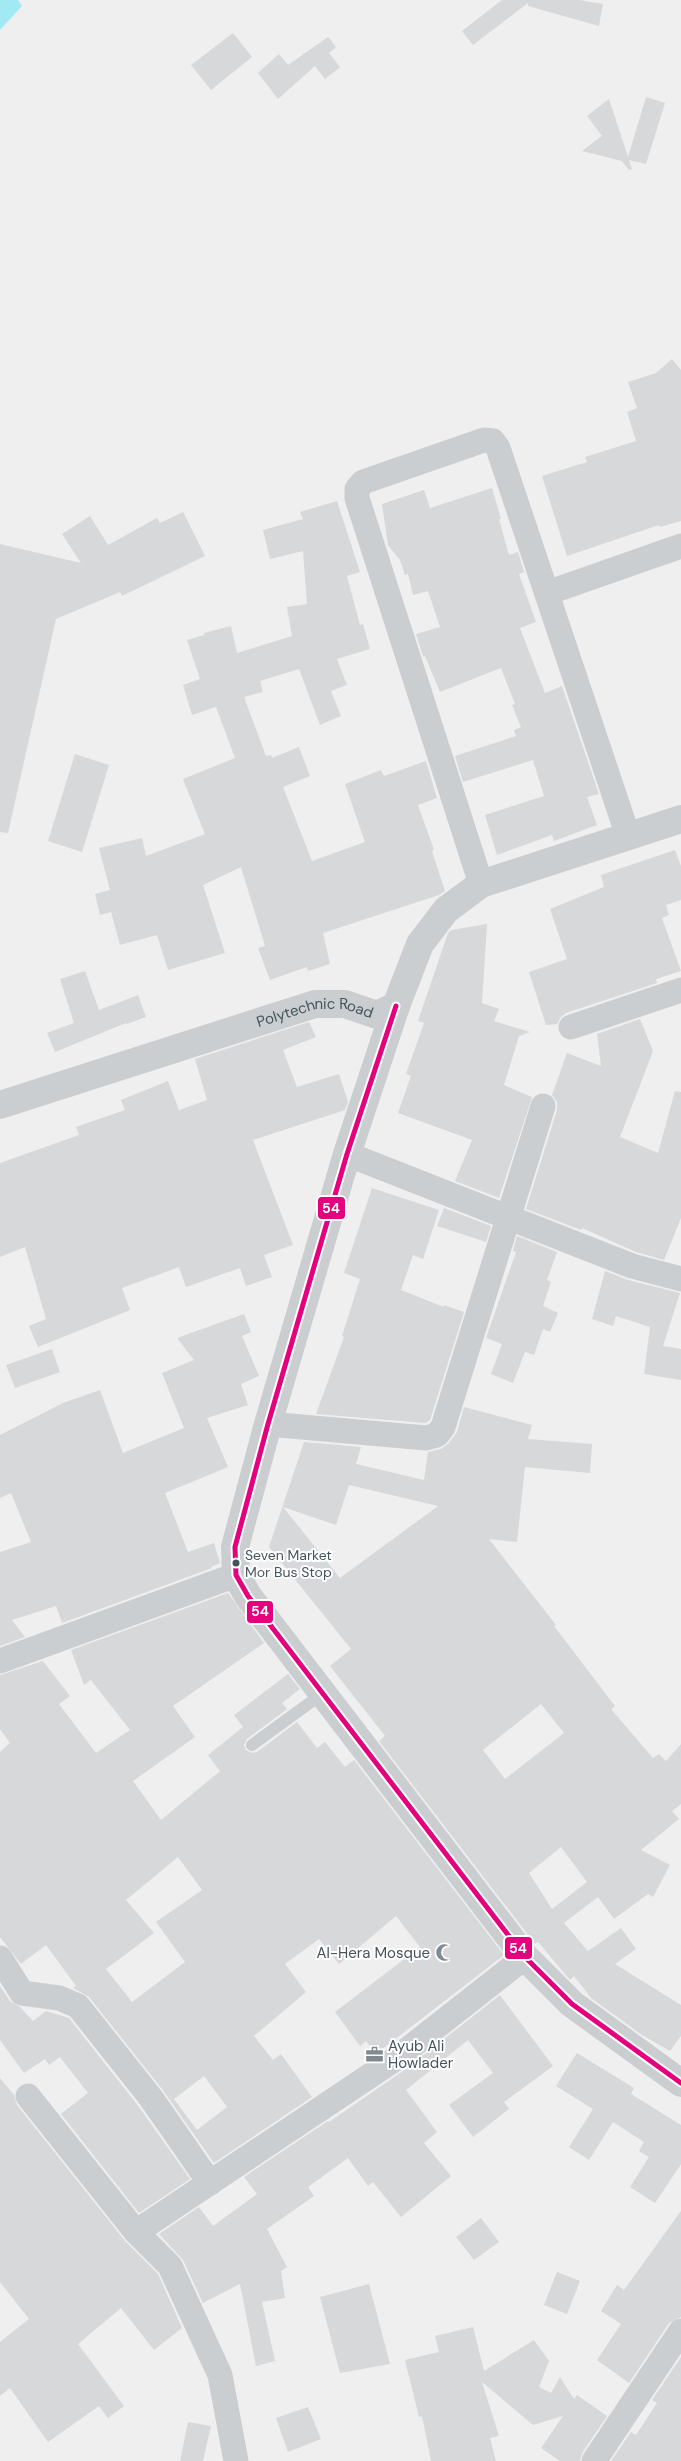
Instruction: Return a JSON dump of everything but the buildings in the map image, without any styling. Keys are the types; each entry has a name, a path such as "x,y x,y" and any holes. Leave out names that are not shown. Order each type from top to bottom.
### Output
{"street":[{"path":"481,884 357,498 357,489 362,482 484,440 493,441 498,448 628,836"},
{"path":"547,593 681,546"},
{"path":"681,819 481,884 446,910 420,944 396,1006 347,1154 268,1424 235,1547 236,1574 248,1596 526,1957 572,2004 681,2083"},
{"path":"571,1027 681,990"},
{"name":"Polytechnic Road","path":"0,1105 316,1004 345,1004 377,1015 396,1006"},
{"path":"268,1424 426,1438 437,1435 443,1427 542,1106"},
{"path":"347,1154 508,1219 632,1266 681,1279"},
{"path":"0,1661 236,1574"},
{"path":"136,2232 398,2057 526,1957"},
{"path":"0,1958 22,1993 59,1998 78,2006 151,2098 210,2183"},
{"path":"28,2096 136,2232 170,2266 220,2375 236,2461"},
{"path":"594,2461 681,2331"}],"lane":[{"path":"252,1745 322,1694"}],"water":[{"path":"0,0 18,0 22,6 0,30"}],"transit line":[{"name":"54","path":"396,1006 347,1154 268,1424 235,1547 236,1575 248,1596 525,1957 572,2004 681,2083"}],"place":[{"name":"Seven Market Mor Bus Stop","path":"236,1563"},
{"name":"Al-Hera Mosque","path":"444,1953"},
{"name":"Ayub Ali Howlader","path":"374,2055"}]}
